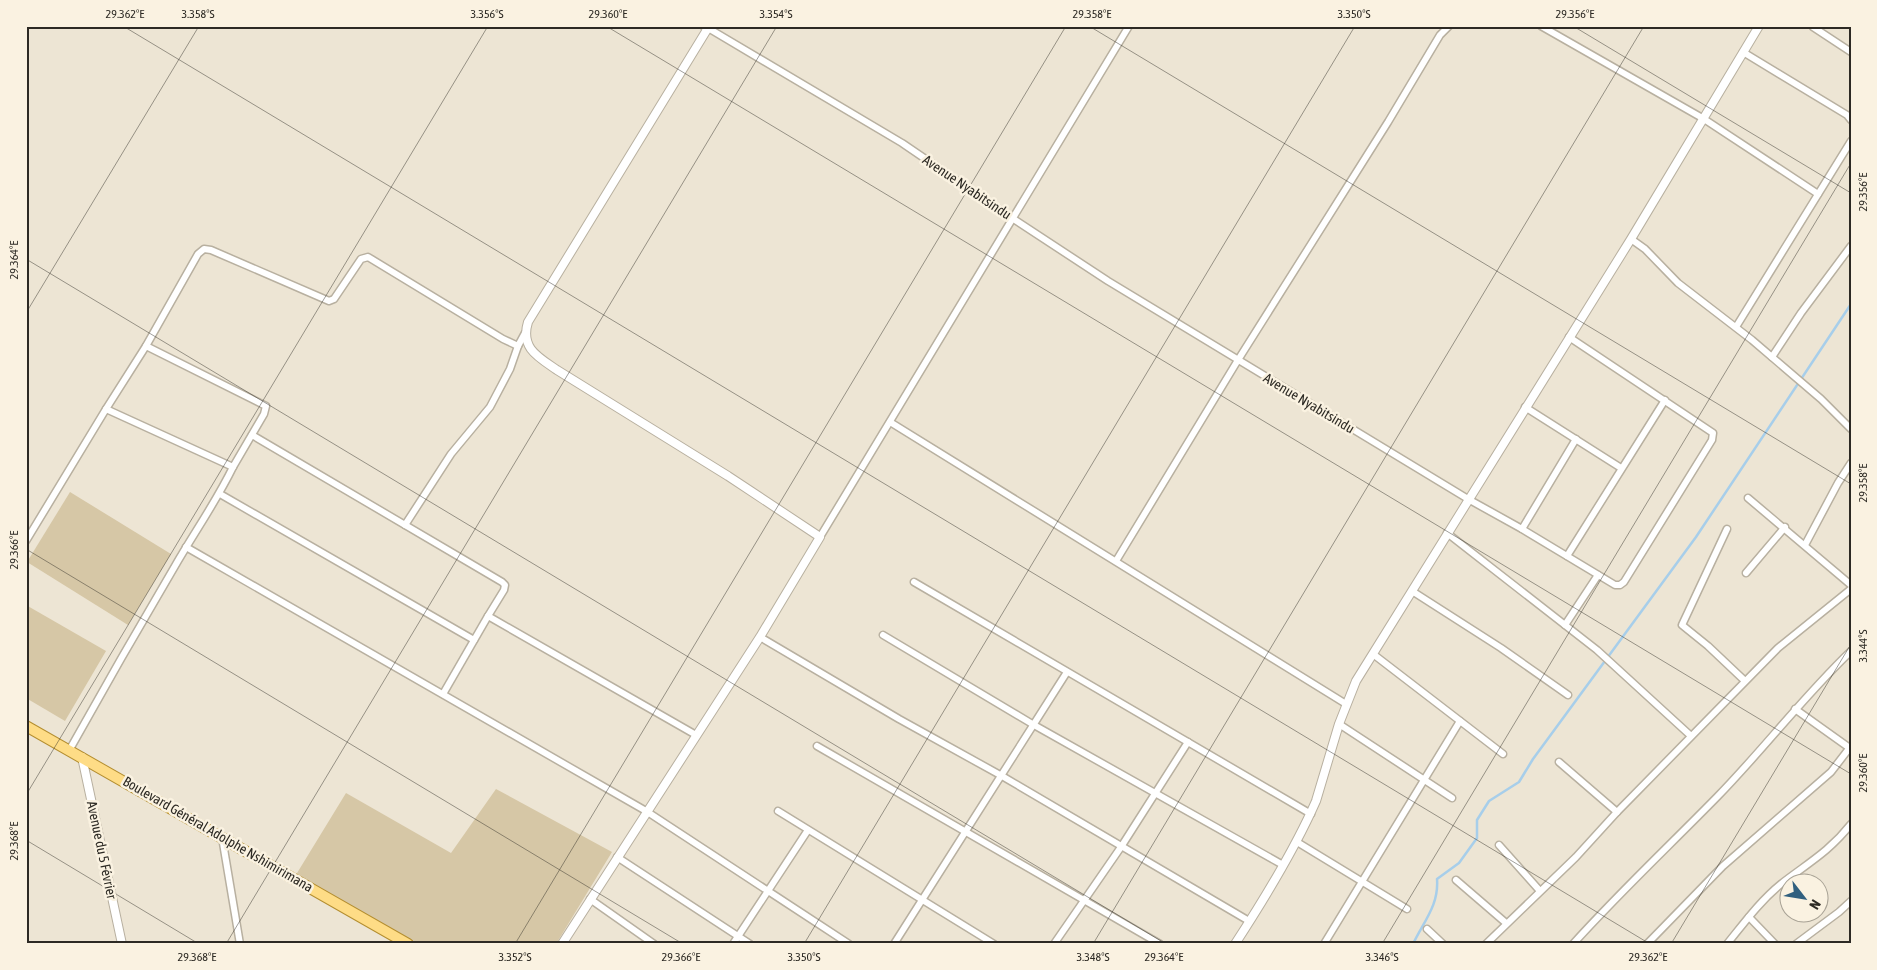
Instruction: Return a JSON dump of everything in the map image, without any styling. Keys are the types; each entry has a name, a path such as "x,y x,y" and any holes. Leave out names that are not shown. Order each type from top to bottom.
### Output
{"main road":[{"name":"Boulevard Général Adolphe Nshimirimana","path":"28,730 70,749 408,944"}],"street":[{"path":"562,944 760,637 1129,26"},
{"path":"1116,561 1238,360 1388,122 1440,35 1449,26"},
{"path":"1540,26 1704,119 1818,194"},
{"path":"1237,943 1297,842 1311,814 1339,724 1356,681 1631,239 1759,26"},
{"path":"405,525 450,454 490,407 510,369 528,322 706,27"},
{"name":"Avenue Nyabitsindu","path":"706,27 902,143 1012,218 1238,360 1468,499 1615,585 1620,585 1624,582 1713,436 1711,430 1569,336"},
{"path":"1813,27 1851,52"},
{"path":"1743,52 1847,115 1851,120"},
{"path":"1736,327 1851,140"},
{"path":"1631,239 1644,249 1678,283 1772,356 1851,429"},
{"path":"1772,356 1801,313 1851,246"},
{"path":"26,542 146,346 201,250 207,248 329,301 334,299 361,259 368,257 503,339 518,346"},
{"path":"525,333 527,343 532,350 557,370 728,476 820,537"},
{"path":"70,749 186,547 220,494 266,410 264,403 146,346"},
{"path":"1567,556 1665,400"},
{"path":"1525,407 1621,468"},
{"path":"106,409 233,468"},
{"path":"890,422 1346,704"},
{"path":"252,436 462,556 502,582 505,586 443,694"},
{"path":"1522,529 1576,439"},
{"path":"1805,545 1838,482 1851,462"},
{"path":"220,494 474,640"},
{"path":"1486,944 1576,857 1617,812 1778,648 1851,587 1805,545 1748,498"},
{"path":"1746,573 1785,528"},
{"path":"1727,529 1682,625 1708,646 1745,681"},
{"path":"1447,533 1597,650 1691,736"},
{"path":"186,547 646,811 849,944"},
{"path":"1565,625 1598,575"},
{"path":"914,582 1311,814"},
{"path":"1412,591 1501,648 1568,695"},
{"path":"488,616 696,735"},
{"path":"883,635 1034,724 1283,866"},
{"path":"760,637 1249,921"},
{"path":"1573,944 1718,796 1795,709 1851,651"},
{"path":"1373,654 1503,754"},
{"path":"894,944 1067,672"},
{"path":"1647,944 1723,866 1831,772 1850,748 1795,709"},
{"path":"1324,944 1460,721"},
{"path":"1339,724 1452,798"},
{"path":"1054,944 1121,847 1188,742"},
{"path":"817,746 1160,944"},
{"name":"Avenue du 5 Février","path":"82,757 122,944"},
{"path":"1559,762 1617,812"},
{"path":"778,811 994,944"},
{"path":"1727,944 1749,917 1781,884 1820,857 1851,824"},
{"path":"733,944 808,830"},
{"path":"222,837 240,944"},
{"path":"1297,842 1407,909"},
{"path":"1499,845 1540,891"},
{"path":"617,857 750,944"},
{"path":"1456,880 1506,923"},
{"path":"590,899 654,944"},
{"path":"1796,944 1851,901"},
{"path":"1749,917 1774,944"},
{"path":"1427,929 1444,944"}],"shaded area":[{"path":"70,492 171,554 128,625 27,562"},
{"path":"26,605 106,651 65,721 26,698"},
{"path":"496,789 612,852 556,944 412,944 294,878 346,793 451,853"}],"waterway":[{"path":"1413,944 1430,913 1436,897 1437,879 1459,863 1477,838 1477,820 1489,801 1519,782 1533,759 1696,537 1851,304"}]}
